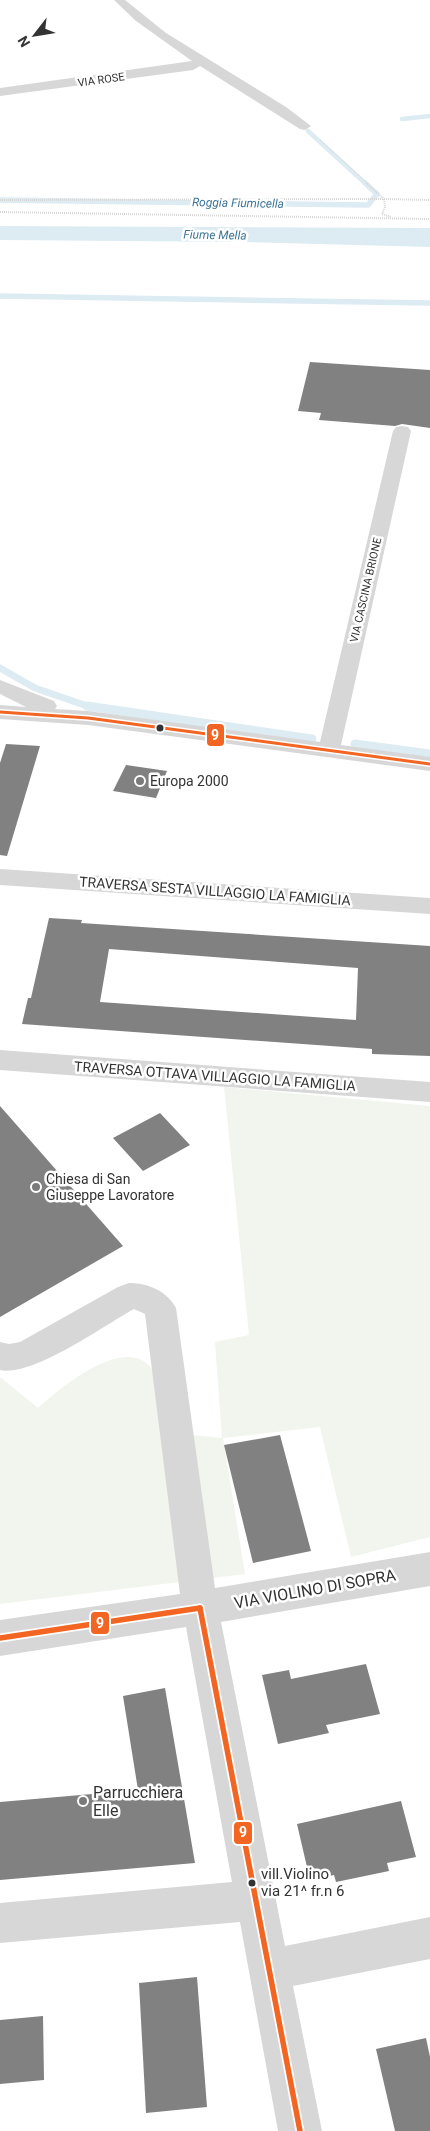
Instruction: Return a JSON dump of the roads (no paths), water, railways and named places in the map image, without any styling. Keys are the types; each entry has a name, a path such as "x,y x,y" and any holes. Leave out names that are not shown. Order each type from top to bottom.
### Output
{"street":[{"path":"119,0 140,19 194,56 198,62 220,70 272,102 305,126"},
{"name":"VIA ROSE","path":"0,92 193,66 198,62"},
{"name":"VIA CASCINA BRIONE","path":"329,750 402,431"},
{"path":"0,686 32,702 88,718"},
{"path":"0,686 4,695 0,703"},
{"path":"0,712 88,718 430,764"},
{"name":"TRAVERSA SESTA VILLAGGIO LA FAMIGLIA","path":"0,877 430,906"},
{"name":"TRAVERSA OTTAVA VILLAGGIO LA FAMIGLIA","path":"0,1060 430,1092"},
{"path":"0,1356 9,1358 26,1355 128,1296 140,1295 153,1301 160,1308 200,1608 300,2131"},
{"name":"VIA VIOLINO DI SOPRA","path":"200,1608 430,1569"},
{"path":"0,1638 200,1608"},
{"path":"0,1923 255,1900"},
{"path":"270,1970 430,1938"}],"water":[{"name":"Fiume Mella","path":"0,226 430,228 430,247 249,242 0,240"}],"waterway":[{"name":"Roggia Fiumicella","path":"402,119 430,116"},
{"name":"Roggia Fiumicella","path":"308,131 366,184"},
{"name":"Roggia Fiumicella","path":"0,200 368,205 377,194 365,183"},
{"path":"0,296 430,303"},
{"path":"0,668 35,688 87,706"},
{"path":"87,706 312,739"},
{"path":"87,706 93,708"},
{"path":"355,744 430,754"}],"place":[{"name":"Europa 2000","path":"140,781"},
{"name":"Chiesa di San Giuseppe Lavoratore","path":"36,1187"},
{"name":"Parrucchiera Elle","path":"83,1801"},
{"name":"vill.Violino via 21^ fr.n 6","path":"252,1883"}]}
